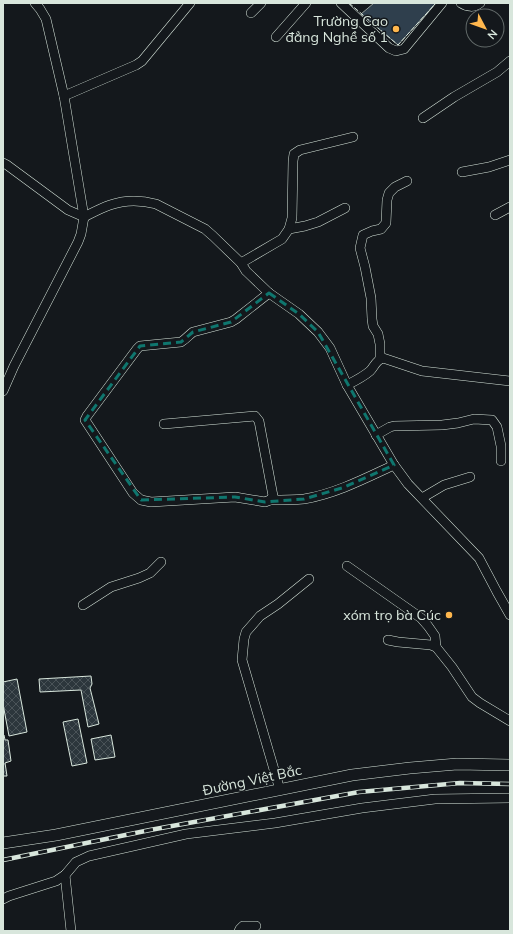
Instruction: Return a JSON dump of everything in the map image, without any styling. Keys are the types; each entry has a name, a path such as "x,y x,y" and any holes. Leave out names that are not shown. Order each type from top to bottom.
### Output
{"street":[{"path":"3,391 14,366 78,242 84,217 64,96 46,19 35,3"},
{"path":"64,96 142,61 190,3"},
{"path":"251,13 261,3"},
{"path":"276,36 306,3"},
{"path":"341,3 389,48 396,51 404,49 442,3"},
{"path":"461,3 470,7 480,3"},
{"path":"423,118 454,97 497,72 510,61"},
{"path":"241,263 282,238 289,229 292,218 294,154 300,150 353,137"},
{"path":"462,172 489,167 510,160"},
{"path":"3,163 68,210 84,217 109,205 128,201 147,201 156,204 205,229 214,236 241,263 246,271 269,293 299,314 318,332 330,348 347,385 394,465 408,484 479,558 496,592 510,615"},
{"path":"347,385 364,376 380,359 380,344 378,334 373,326 365,267 360,248 362,236 372,231 381,229 386,223 387,200 389,193 395,187 407,181"},
{"path":"495,215 510,207"},
{"path":"289,229 318,222 345,208"},
{"path":"269,293 231,322 194,332 181,342 140,346 137,348 87,416 85,420 134,493 141,500 151,502 235,497 266,502 270,500 304,499 320,495 363,479 394,465"},
{"path":"380,359 383,358 422,371 510,381"},
{"path":"164,424 255,416 259,421 273,496 270,500"},
{"path":"376,435 394,426 442,425 474,419 492,420 497,427 501,446 500,461"},
{"path":"422,498 444,484 470,477"},
{"path":"82,605 111,587 150,573 161,562"},
{"path":"347,566 421,618 435,636 436,647 472,697 510,721"},
{"path":"280,790 242,660 244,638 246,632 260,616 278,604 308,579"},
{"path":"388,640 431,645 436,647"},
{"name":"Đường Việt Bắc","path":"3,843 56,835 352,775 457,764 510,765"},
{"path":"3,899 56,881 65,875 76,862 89,856 186,834 275,823 362,808 435,799 510,798"},
{"path":"65,875 71,931"},
{"path":"239,931 243,926 256,926"}],"highlighted area":[{"path":"269,293 299,314 318,332 394,465 342,488 304,499 265,502 235,497 141,500 85,420 140,346 181,342 193,332 231,322"}],"water":[{"name":"Trường Cao đẳng Nghề số 1","path":"374,3 436,3 398,45 361,14"}],"building":[{"path":"91,676 92,684 90,688 99,724 88,727 81,690 40,692 39,679"},
{"path":"17,679 27,732 9,736 3,704 3,682"},
{"path":"78,719 87,763 72,766 63,722"},
{"path":"4,735 5,740 8,740 11,761 5,763 7,776 3,776"},
{"path":"111,735 115,757 95,760 91,739"}],"railway":[{"path":"3,860 150,830 359,792 460,783 510,784"}],"fence":[{"path":"349,3 398,45 436,3"}],"place":[{"name":"Trường Cao đẳng Nghề số 1","path":"396,29"},
{"name":"xóm trọ bà Cúc","path":"449,615"}]}
